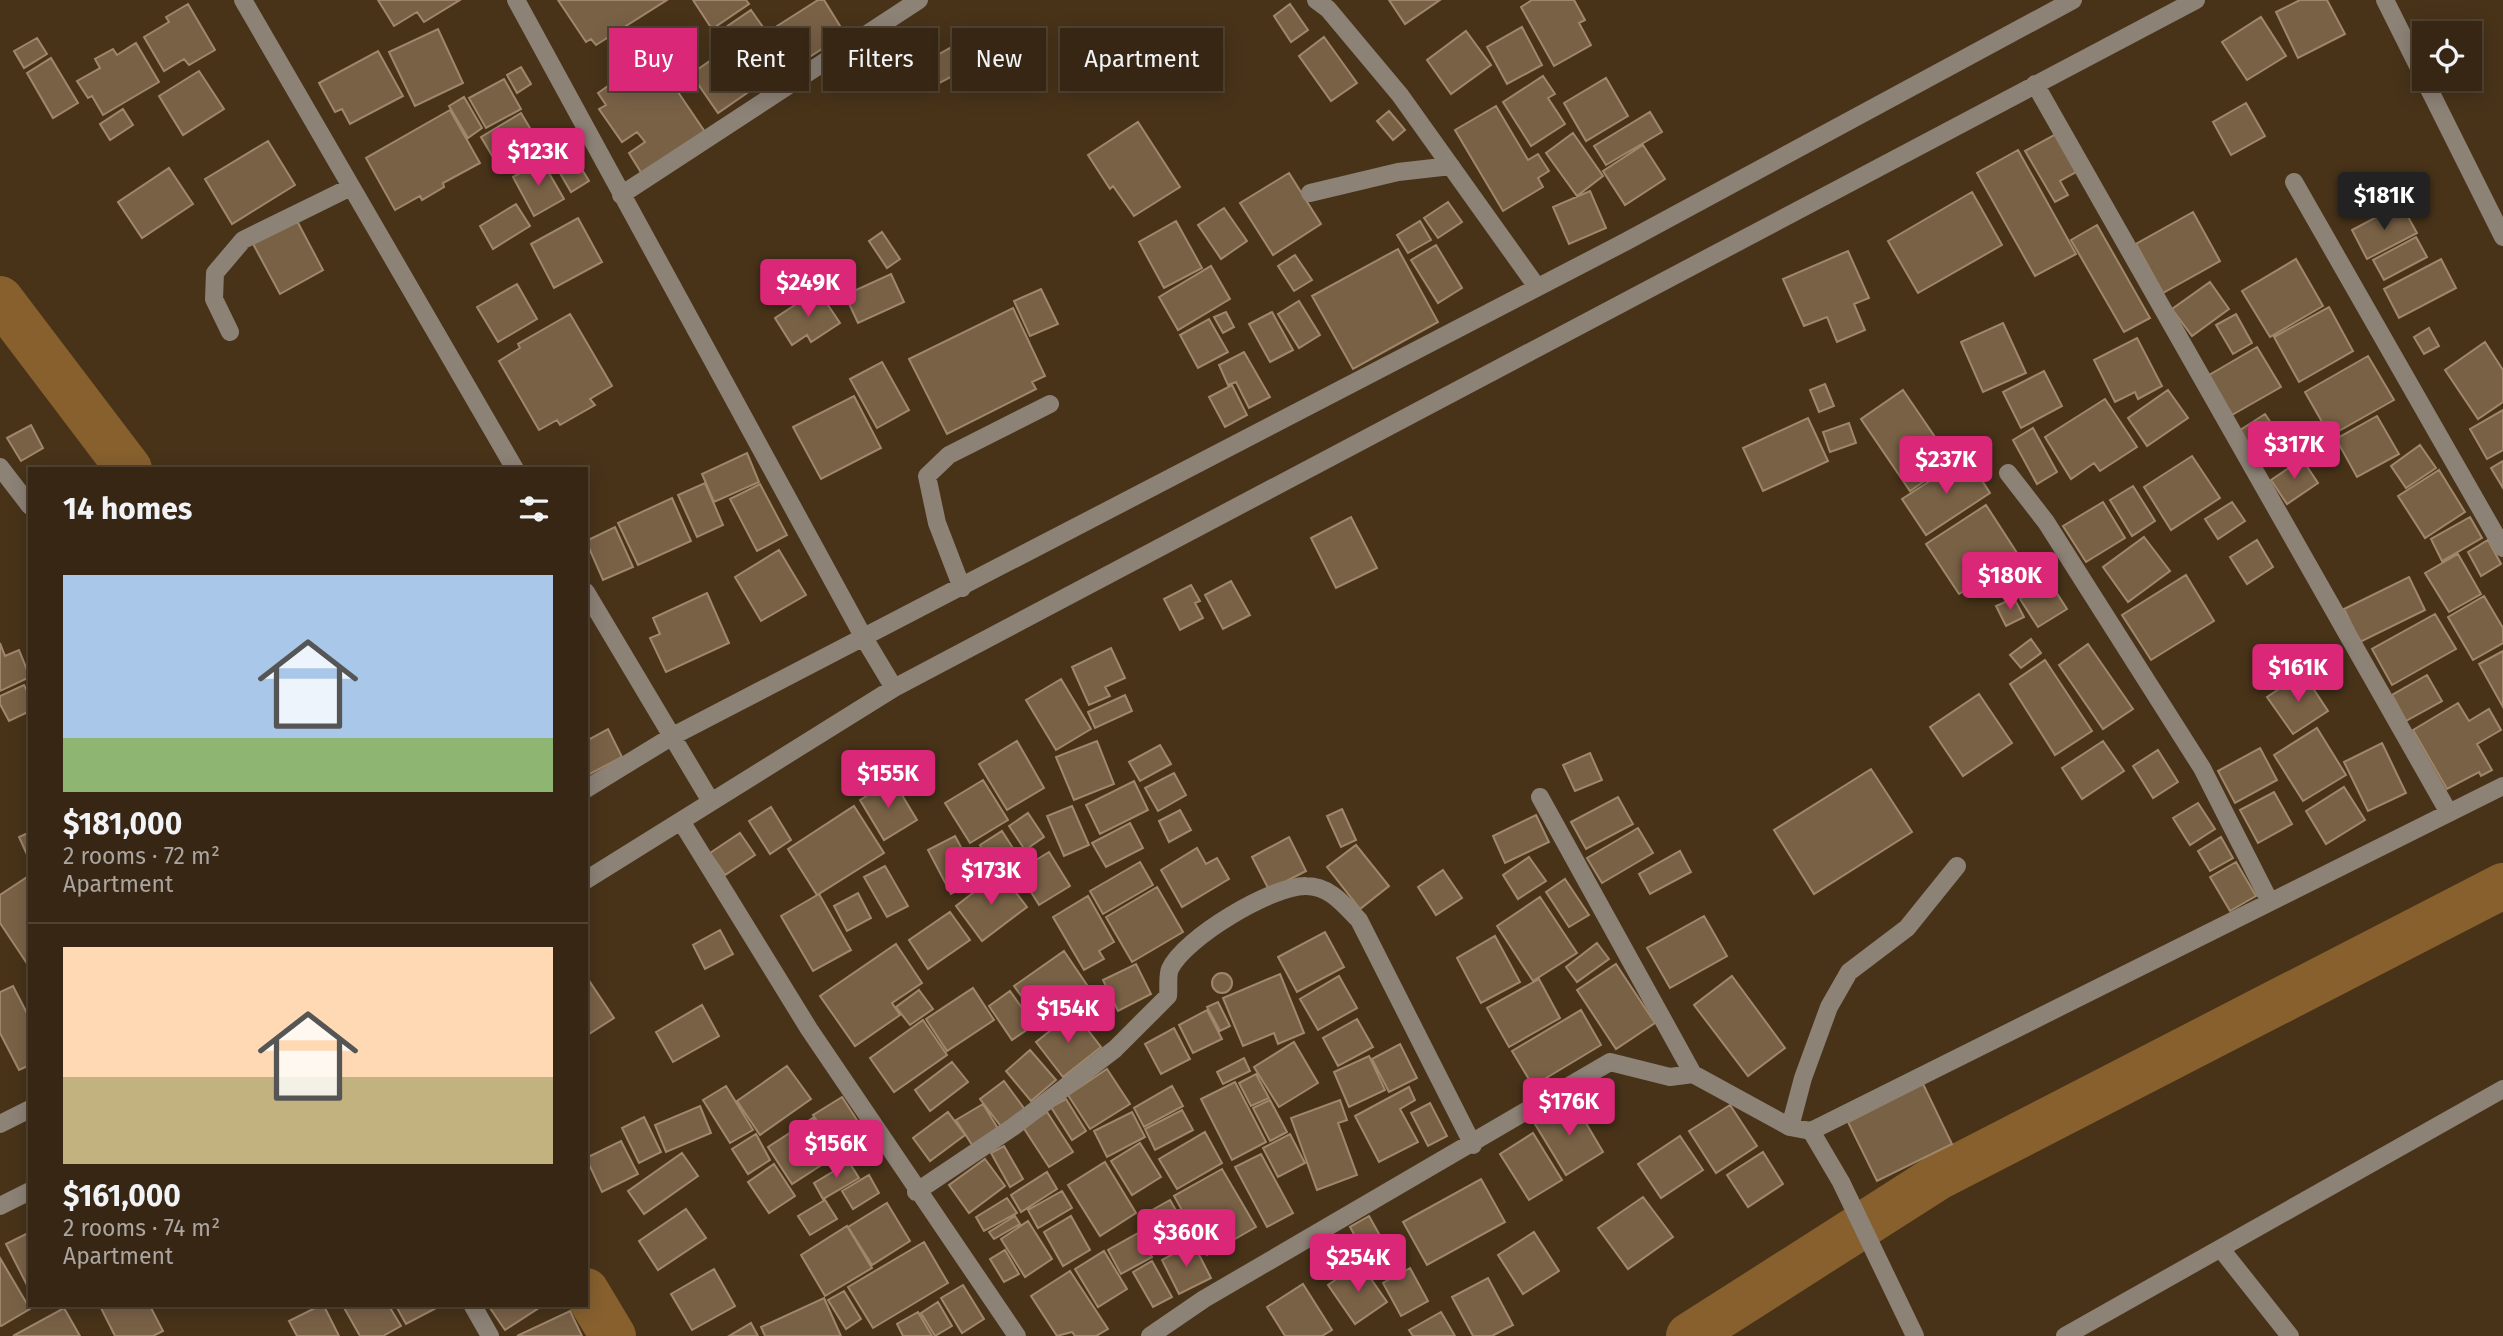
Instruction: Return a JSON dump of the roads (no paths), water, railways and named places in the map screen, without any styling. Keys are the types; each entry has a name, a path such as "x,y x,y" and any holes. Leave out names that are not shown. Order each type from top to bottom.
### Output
{"street":[{"path":"243,0 514,467"},
{"path":"516,0 864,638 894,688"},
{"path":"621,195 919,0"},
{"path":"1316,0 1369,56 1537,288"},
{"path":"588,788 676,745 864,638 1537,288 2073,0"},
{"path":"588,879 710,800 894,688 2196,0"},
{"path":"2385,0 2412,55"},
{"path":"2035,84 2449,813"},
{"path":"2430,91 2503,237"},
{"path":"1310,193 1398,172 1451,166"},
{"path":"2294,182 2503,548"},
{"path":"230,332 215,299 215,273 243,240 351,187"},
{"path":"962,587 937,523 927,476 949,455 1050,404"},
{"path":"0,467 28,503"},
{"path":"2008,473 2046,522 2195,757 2270,902"},
{"path":"588,595 710,800"},
{"path":"1540,797 1693,1074 1790,1127 1811,1131 2503,786"},
{"path":"681,821 809,1028 916,1192 1017,1336"},
{"path":"1790,1127 1803,1078 1829,1007 1849,972 1907,928 1956,866"},
{"path":"916,1192 1013,1127 1115,1049 1168,996 1170,969 1208,929 1237,910 1306,886 1332,892 1359,920 1473,1144"},
{"path":"1150,1336 1204,1299 1610,1062 1670,1077 1693,1074"},
{"path":"2065,1336 2503,1089"},
{"path":"0,1125 28,1110"},
{"path":"1811,1131 1841,1182 1915,1336"},
{"path":"0,1206 28,1192"},
{"path":"2221,1249 2290,1336"},
{"path":"473,1307 490,1336"}],"waterway":[{"path":"0,299 127,467"},
{"path":"1689,1336 1938,1177 2503,886"},
{"path":"588,1294 613,1336"}]}
